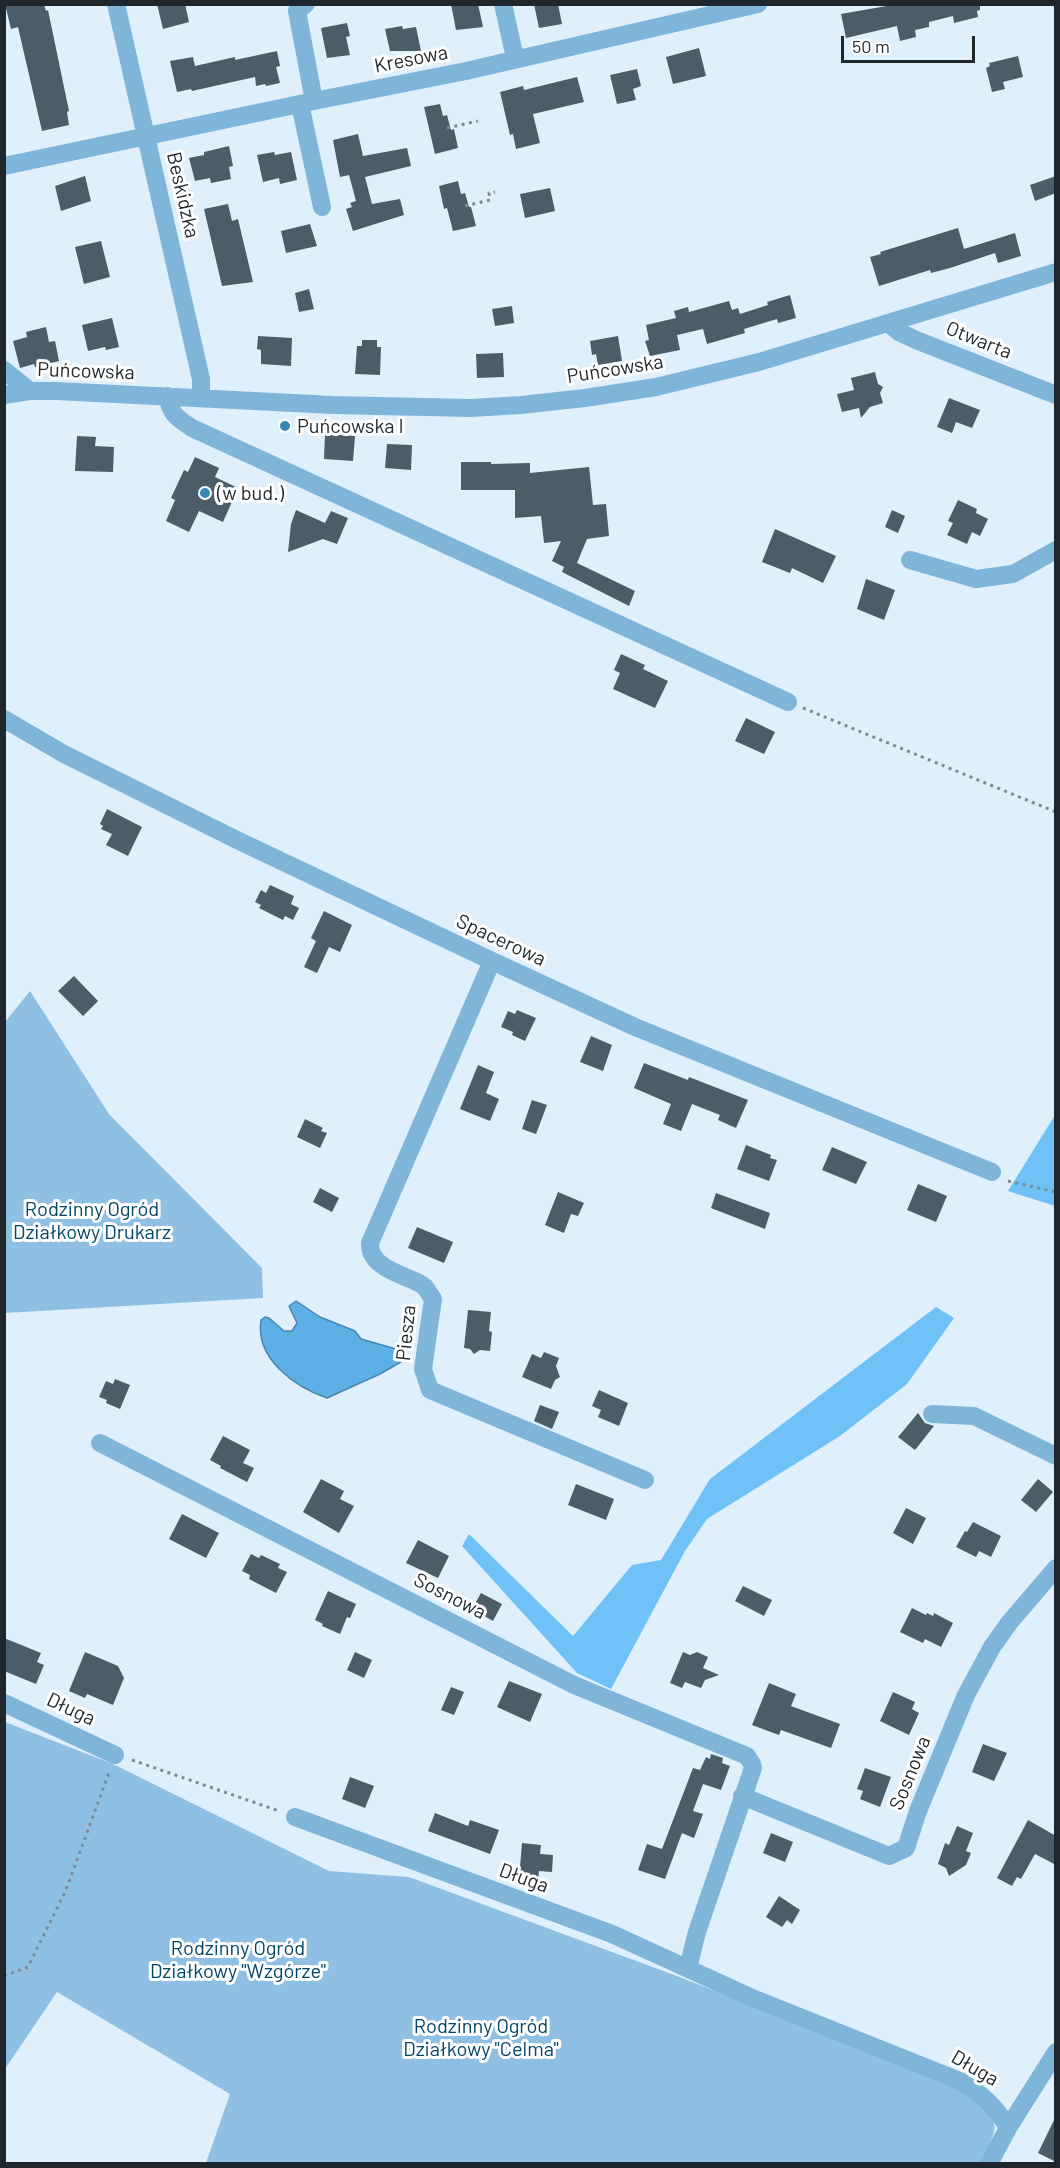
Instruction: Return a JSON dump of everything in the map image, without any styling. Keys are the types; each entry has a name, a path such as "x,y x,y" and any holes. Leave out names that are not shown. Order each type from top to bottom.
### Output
{"street":[{"name":"Beskidzka","path":"116,4 201,379 201,397"},
{"path":"306,4 297,11 322,207"},
{"path":"503,4 515,58"},
{"name":"Kresowa","path":"4,166 466,71 758,4"},
{"name":"Puńcowska","path":"4,396 30,392 201,397 333,405 471,408 521,405 656,387 759,362 1056,272"},
{"name":"Otwarta","path":"888,323 899,332 916,340 1056,395"},
{"path":"4,370 30,392"},
{"path":"167,396 170,410 179,420 192,428 788,702"},
{"path":"910,560 976,579 1013,574 1056,550"},
{"name":"Spacerowa","path":"4,719 64,754 492,962 636,1027 992,1172"},
{"name":"Piesza","path":"492,962 370,1243 370,1251 377,1263 419,1283 425,1287 433,1299 423,1369 430,1390 645,1480"},
{"path":"932,1414 974,1416 1056,1456"},
{"name":"Sosnowa","path":"100,1443 574,1685 747,1756 753,1768 697,1932 688,1968"},
{"name":"Sosnowa","path":"742,1796 890,1856 906,1848 918,1811 966,1695 992,1647 1009,1623 1056,1568"},
{"name":"Długa","path":"4,1702 116,1755"},
{"name":"Długa","path":"295,1817 612,1934 750,1997 960,2081 981,2094 995,2107 1008,2128"},
{"path":"989,2163 1008,2128 1056,2052"}],"path":[{"path":"447,128 478,121"},
{"path":"465,206 490,200 489,193 495,192"},
{"path":"788,702 1056,812"},
{"path":"992,1172 1004,1180 1056,1192"},
{"path":"4,1976 28,1967 66,1890 116,1755 295,1817"}],"green space":[{"name":"Rodzinny Ogród Działkowy Drukarz","path":"30,991 109,1114 262,1268 263,1298 5,1313 5,1022"},
{"path":"5,1722 113,1764 329,1871 409,1877 677,1976 966,2090 986,2110 994,2123 988,2149 981,2164 206,2163 230,2094 57,1992 5,2069"}],"shaded area":[{"path":"1055,1115 1056,1206 1008,1191"},
{"path":"296,1301 320,1317 355,1331 361,1339 403,1351 406,1359 380,1374 327,1398 302,1387 280,1370 271,1359 264,1347 261,1334 261,1320 265,1317 284,1331 292,1331 297,1323 289,1306"},
{"path":"936,1307 954,1318 907,1384 840,1436 707,1519 685,1551 611,1689 577,1673 462,1546 469,1534 573,1636 632,1565 661,1560 710,1479"}],"building":[{"path":"5,4 44,4 46,11 48,10 69,111 67,112 69,125 42,131 18,27 11,29"},
{"path":"157,4 185,4 189,22 163,29"},
{"path":"451,4 478,4 483,27 456,30"},
{"path":"534,4 558,4 562,24 539,28"},
{"path":"898,4 980,4 980,10 977,11 978,17 954,23 953,16 929,22 929,27 915,30 916,37 900,41 897,26 846,38 841,14"},
{"path":"347,23 350,36 346,37 350,55 327,58 321,28"},
{"path":"402,26 403,29 416,27 421,51 390,51 385,29"},
{"path":"699,48 706,76 673,84 666,57"},
{"path":"277,51 280,66 276,67 280,83 256,86 255,77 192,91 191,89 177,92 170,61 193,57 195,66"},
{"path":"1018,56 1023,77 1003,82 1005,89 992,92 986,68 990,66 989,63"},
{"path":"637,69 641,86 633,89 636,100 617,104 610,75"},
{"path":"577,77 584,102 533,114 540,143 516,149 513,134 510,135 500,92 523,86 524,90"},
{"path":"440,104 443,116 447,115 451,130 454,129 458,148 435,154 424,107"},
{"path":"358,134 363,156 407,148 411,166 365,177 372,204 400,199 404,215 353,231 346,209 352,207 350,203 356,201 349,175 340,177 333,140"},
{"path":"229,146 233,166 229,167 231,179 211,183 210,178 195,181 189,158"},
{"path":"274,152 275,155 291,152 297,180 280,184 279,178 263,182 257,155"},
{"path":"85,176 91,201 61,211 55,186"},
{"path":"1056,176 1056,193 1035,201 1030,185"},
{"path":"458,181 461,194 465,193 469,207 471,207 476,226 453,231 447,208 444,209 439,186"},
{"path":"550,188 555,211 525,218 520,194"},
{"path":"228,204 232,221 238,219 253,282 222,286 204,209"},
{"path":"310,224 317,246 286,253 281,231"},
{"path":"958,228 964,249 1015,233 1021,256 998,263 995,253 950,268 931,273 930,270 879,286 870,257"},
{"path":"101,241 110,277 84,284 75,247"},
{"path":"309,289 314,309 299,312 295,293"},
{"path":"790,295 796,318 778,323 777,319 744,329 745,333 707,344 703,329 677,335 680,350 650,356 645,341 649,340 646,325 676,318 674,311 688,307 689,312 729,301 732,310 738,308 740,314"},
{"path":"512,306 514,323 495,326 492,309"},
{"path":"112,318 119,347 88,351 82,325"},
{"path":"46,327 49,342 55,341 59,361 20,368 13,341 27,337 26,332"},
{"path":"258,336 292,338 291,366 261,364 261,350 257,349"},
{"path":"618,336 622,361 598,365 596,354 592,355 590,341"},
{"path":"362,340 377,340 377,347 381,347 380,375 355,374 357,346 362,346"},
{"path":"503,353 504,377 477,378 476,354"},
{"path":"875,372 878,384 883,387 880,393 883,403 870,407 861,418 859,408 842,412 837,394 854,390 851,378"},
{"path":"949,398 980,410 972,428 956,422 952,433 937,427"},
{"path":"325,434 355,436 353,461 324,459"},
{"path":"77,436 96,437 95,446 114,447 113,472 75,471"},
{"path":"387,444 412,445 411,470 385,468"},
{"name":"(w bud.)","path":"195,457 219,468 215,477 238,488 223,522 199,511 189,532 166,521 175,500 171,498 184,470 188,472"},
{"path":"461,462 530,463 530,473 589,467 593,505 606,504 609,536 587,539 577,563 635,591 629,606 562,572 564,567 552,561 561,541 544,543 541,516 515,518 515,490 461,490"},
{"path":"958,500 977,509 976,513 988,519 980,536 972,532 967,544 947,535 953,523 948,521"},
{"path":"296,510 325,523 331,511 348,518 337,544 323,539 288,552 291,524"},
{"path":"892,510 905,516 898,533 885,527"},
{"path":"775,529 836,556 823,583 792,568 790,573 762,562"},
{"path":"866,579 895,590 884,620 857,609"},
{"path":"621,654 645,665 643,669 668,681 655,708 613,689 620,673 614,670"},
{"path":"746,718 775,732 764,754 735,741"},
{"path":"107,809 142,827 128,856 106,845 112,834 101,829 103,826 100,824"},
{"path":"270,885 294,896 291,904 299,908 293,920 285,916 283,920 259,908 261,905 255,902 261,890 266,893"},
{"path":"324,911 352,925 340,952 329,947 317,973 304,967 316,941 311,938"},
{"path":"74,976 98,1001 83,1016 58,991"},
{"path":"517,1010 536,1018 525,1041 501,1027 508,1011 515,1014"},
{"path":"591,1036 612,1045 603,1071 580,1062"},
{"path":"644,1063 688,1080 689,1077 748,1100 736,1128 718,1120 720,1115 692,1104 681,1131 663,1124 671,1104 634,1088"},
{"path":"478,1065 494,1072 486,1093 499,1099 490,1121 460,1109"},
{"path":"532,1100 547,1105 536,1134 522,1129"},
{"path":"305,1119 323,1128 321,1131 327,1133 320,1148 297,1137"},
{"path":"746,1145 771,1155 770,1158 777,1160 769,1181 737,1169"},
{"path":"832,1147 867,1162 856,1184 822,1170"},
{"path":"918,1184 947,1196 936,1222 907,1210"},
{"path":"320,1188 339,1198 332,1212 313,1202"},
{"path":"558,1192 584,1203 578,1216 571,1214 564,1233 545,1225"},
{"path":"716,1193 770,1213 765,1229 711,1208"},
{"path":"417,1227 453,1242 444,1263 408,1248"},
{"path":"468,1310 491,1312 490,1351 480,1350 474,1354 470,1349 464,1348"},
{"path":"544,1352 559,1358 556,1366 560,1377 555,1380 551,1389 522,1377 532,1354 541,1358"},
{"path":"115,1379 130,1385 120,1409 99,1397 106,1381 113,1384"},
{"path":"599,1390 628,1403 619,1426 598,1417 601,1410 592,1406"},
{"path":"540,1405 559,1412 552,1429 534,1421"},
{"path":"918,1413 925,1423 934,1426 915,1450 898,1437"},
{"path":"223,1436 250,1450 243,1463 254,1468 247,1482 210,1460"},
{"path":"321,1479 344,1491 340,1499 354,1506 339,1533 303,1512"},
{"path":"1038,1479 1053,1492 1036,1512 1021,1500"},
{"path":"576,1484 614,1499 606,1520 568,1505"},
{"path":"906,1508 926,1518 913,1544 893,1533"},
{"path":"182,1514 219,1533 206,1558 169,1539"},
{"path":"973,1522 1001,1536 991,1557 979,1551 976,1557 956,1547"},
{"path":"418,1540 449,1556 438,1578 406,1563"},
{"path":"251,1554 259,1558 261,1555 280,1564 278,1568 287,1572 276,1593 249,1579 250,1575 242,1571"},
{"path":"743,1586 772,1600 764,1616 735,1601"},
{"path":"328,1591 356,1604 350,1618 347,1617 340,1634 322,1626 323,1624 315,1620"},
{"path":"481,1593 502,1604 493,1621 472,1609"},
{"path":"912,1608 926,1615 927,1613 933,1616 934,1613 953,1623 941,1647 925,1639 923,1643 900,1632"},
{"path":"4,1638 41,1653 37,1662 44,1665 36,1684 4,1671"},
{"path":"85,1652 118,1666 124,1678 113,1705 87,1694 85,1698 69,1691"},
{"path":"355,1652 372,1660 364,1678 347,1670"},
{"path":"683,1652 690,1655 697,1652 708,1657 703,1668 719,1675 705,1680 701,1688 685,1682 682,1688 670,1683"},
{"path":"509,1681 542,1694 530,1722 497,1707"},
{"path":"769,1683 796,1694 791,1706 840,1724 831,1748 781,1730 779,1735 752,1725"},
{"path":"451,1687 464,1692 454,1715 441,1710"},
{"path":"893,1692 915,1702 912,1709 919,1713 909,1735 880,1721"},
{"path":"983,1744 1007,1753 994,1781 972,1772"},
{"path":"711,1754 723,1758 722,1763 730,1766 721,1790 703,1784 693,1811 703,1814 694,1838 682,1833 665,1879 638,1870 647,1844 662,1849 693,1768 700,1770 706,1757 710,1759"},
{"path":"865,1768 891,1777 880,1807 860,1799 863,1791 857,1789"},
{"path":"350,1777 374,1786 365,1808 342,1799"},
{"path":"435,1813 468,1826 470,1820 499,1830 490,1854 428,1831"},
{"path":"1028,1820 1056,1836 1056,1865 1035,1854 1021,1879 1017,1877 1012,1886 997,1878"},
{"path":"957,1826 973,1833 966,1851 971,1853 966,1865 949,1876 946,1868 938,1864 945,1843 949,1845"},
{"path":"771,1833 793,1842 785,1862 763,1853"},
{"path":"522,1843 541,1845 540,1854 553,1855 552,1872 539,1871 538,1881 519,1879"},
{"path":"779,1896 800,1910 792,1924 787,1920 782,1927 766,1917"},
{"path":"1056,2116 1056,2162 1038,2153"}],"place":[{"name":"Puńcowska I","path":"285,426"},
{"name":"(w bud.)","path":"205,493"}],"park label":[{"name":"Rodzinny Ogród Działkowy \"Wzgórze\"","path":"238,1960"},
{"name":"Rodzinny Ogród Działkowy \"Celma\"","path":"481,2038"}]}
